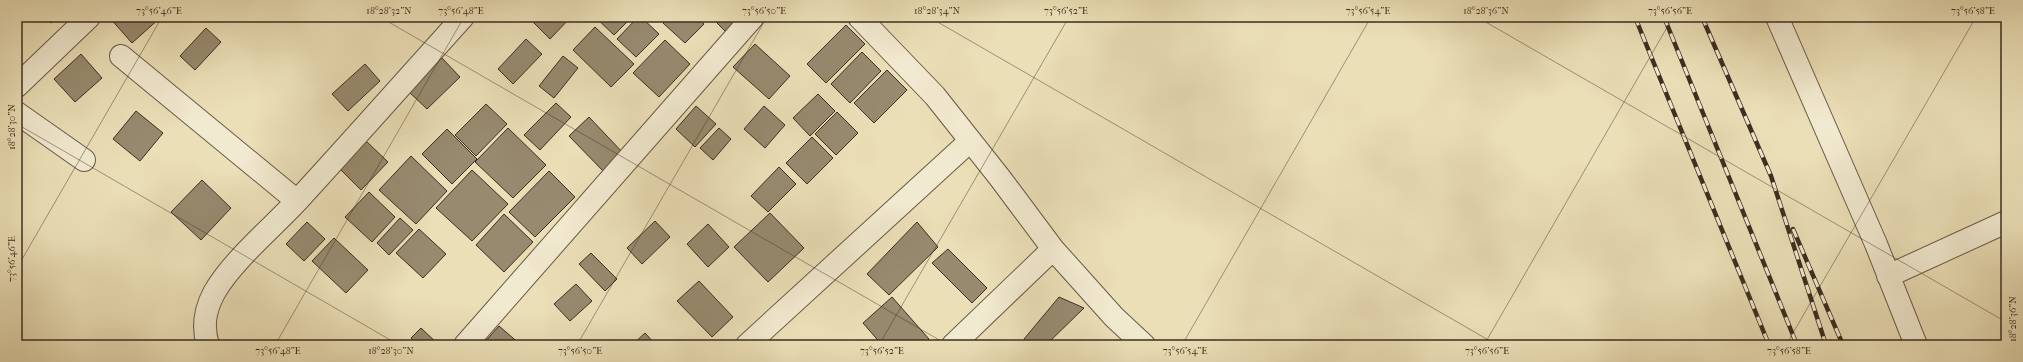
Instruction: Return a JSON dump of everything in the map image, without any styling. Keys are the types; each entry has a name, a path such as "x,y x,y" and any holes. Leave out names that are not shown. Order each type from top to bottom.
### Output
{"street":[{"path":"17,86 89,17"},
{"path":"208,345 205,335 205,316 215,292 234,266 297,201 462,17"},
{"path":"465,345 753,17"},
{"path":"860,17 935,96 1053,249 1140,344"},
{"path":"1778,17 1916,345"},
{"path":"121,56 297,201"},
{"path":"17,113 84,160"},
{"path":"747,345 970,141"},
{"path":"1888,276 2006,222"},
{"path":"953,345 1053,249"}],"building":[{"path":"46,17 58,17 51,23"},
{"path":"109,17 161,17 132,43"},
{"path":"571,17 550,39 529,18"},
{"path":"595,17 632,17 614,35"},
{"path":"638,17 641,17 659,34 636,57 617,39"},
{"path":"646,17 656,17 651,22"},
{"path":"669,17 697,17 704,24 685,43 663,23"},
{"path":"711,17 739,17 725,31"},
{"path":"846,25 865,44 826,83 807,64"},
{"path":"595,27 634,64 611,87 573,50"},
{"path":"206,28 221,42 195,70 180,56"},
{"path":"526,39 542,54 513,84 498,69"},
{"path":"665,40 690,64 659,97 633,73"},
{"path":"755,44 790,76 769,99 733,67"},
{"path":"862,52 881,71 850,103 831,84"},
{"path":"81,54 102,78 75,102 54,79"},
{"path":"563,56 578,68 554,98 539,86"},
{"path":"442,58 460,77 427,109 408,91"},
{"path":"365,64 380,81 348,111 332,94"},
{"path":"887,70 907,90 874,123 854,103"},
{"path":"818,94 835,111 810,136 793,118"},
{"path":"556,103 571,117 540,150 524,135"},
{"path":"486,104 507,124 476,156 455,135"},
{"path":"696,106 716,124 695,147 676,129"},
{"path":"764,106 785,125 765,148 744,129"},
{"path":"136,111 163,133 140,161 113,139"},
{"path":"837,112 858,133 836,155 815,134"},
{"path":"589,117 624,154 605,173 569,136"},
{"path":"508,128 546,165 513,198 475,162"},
{"path":"719,128 731,139 713,160 700,148"},
{"path":"447,129 477,159 452,184 422,154"},
{"path":"812,137 833,158 807,184 786,163"},
{"path":"365,140 388,162 361,190 339,168"},
{"path":"411,156 447,191 416,224 379,190"},
{"path":"779,167 796,184 768,212 751,196"},
{"path":"472,170 508,204 472,241 436,208"},
{"path":"549,171 575,197 535,237 509,212"},
{"path":"202,180 231,208 201,240 171,212"},
{"path":"369,192 395,217 372,242 345,217"},
{"path":"770,213 804,248 768,282 734,247"},
{"path":"504,214 533,242 504,272 476,245"},
{"path":"400,218 413,230 389,255 377,243"},
{"path":"655,221 670,237 642,264 627,248"},
{"path":"307,222 325,239 304,261 286,244"},
{"path":"917,222 938,247 889,295 867,274"},
{"path":"708,224 729,247 708,267 687,244"},
{"path":"419,229 446,254 423,278 396,253"},
{"path":"334,238 368,270 346,293 312,261"},
{"path":"948,249 987,288 972,303 932,263"},
{"path":"591,253 617,279 605,291 579,264"},
{"path":"699,281 733,317 712,337 677,301"},
{"path":"576,284 592,301 570,321 554,304"},
{"path":"892,297 929,339 922,345 882,345 863,323"},
{"path":"1059,297 1084,308 1046,345 1026,345 1024,339"},
{"path":"499,326 521,345 482,345"},
{"path":"421,328 439,345 417,345 411,338"},
{"path":"645,333 656,345 632,345"}],"railway":[{"path":"1635,17 1769,345"},
{"path":"1664,17 1797,345"},
{"path":"1702,17 1771,176 1826,345"},
{"path":"1793,229 1843,345"}]}
